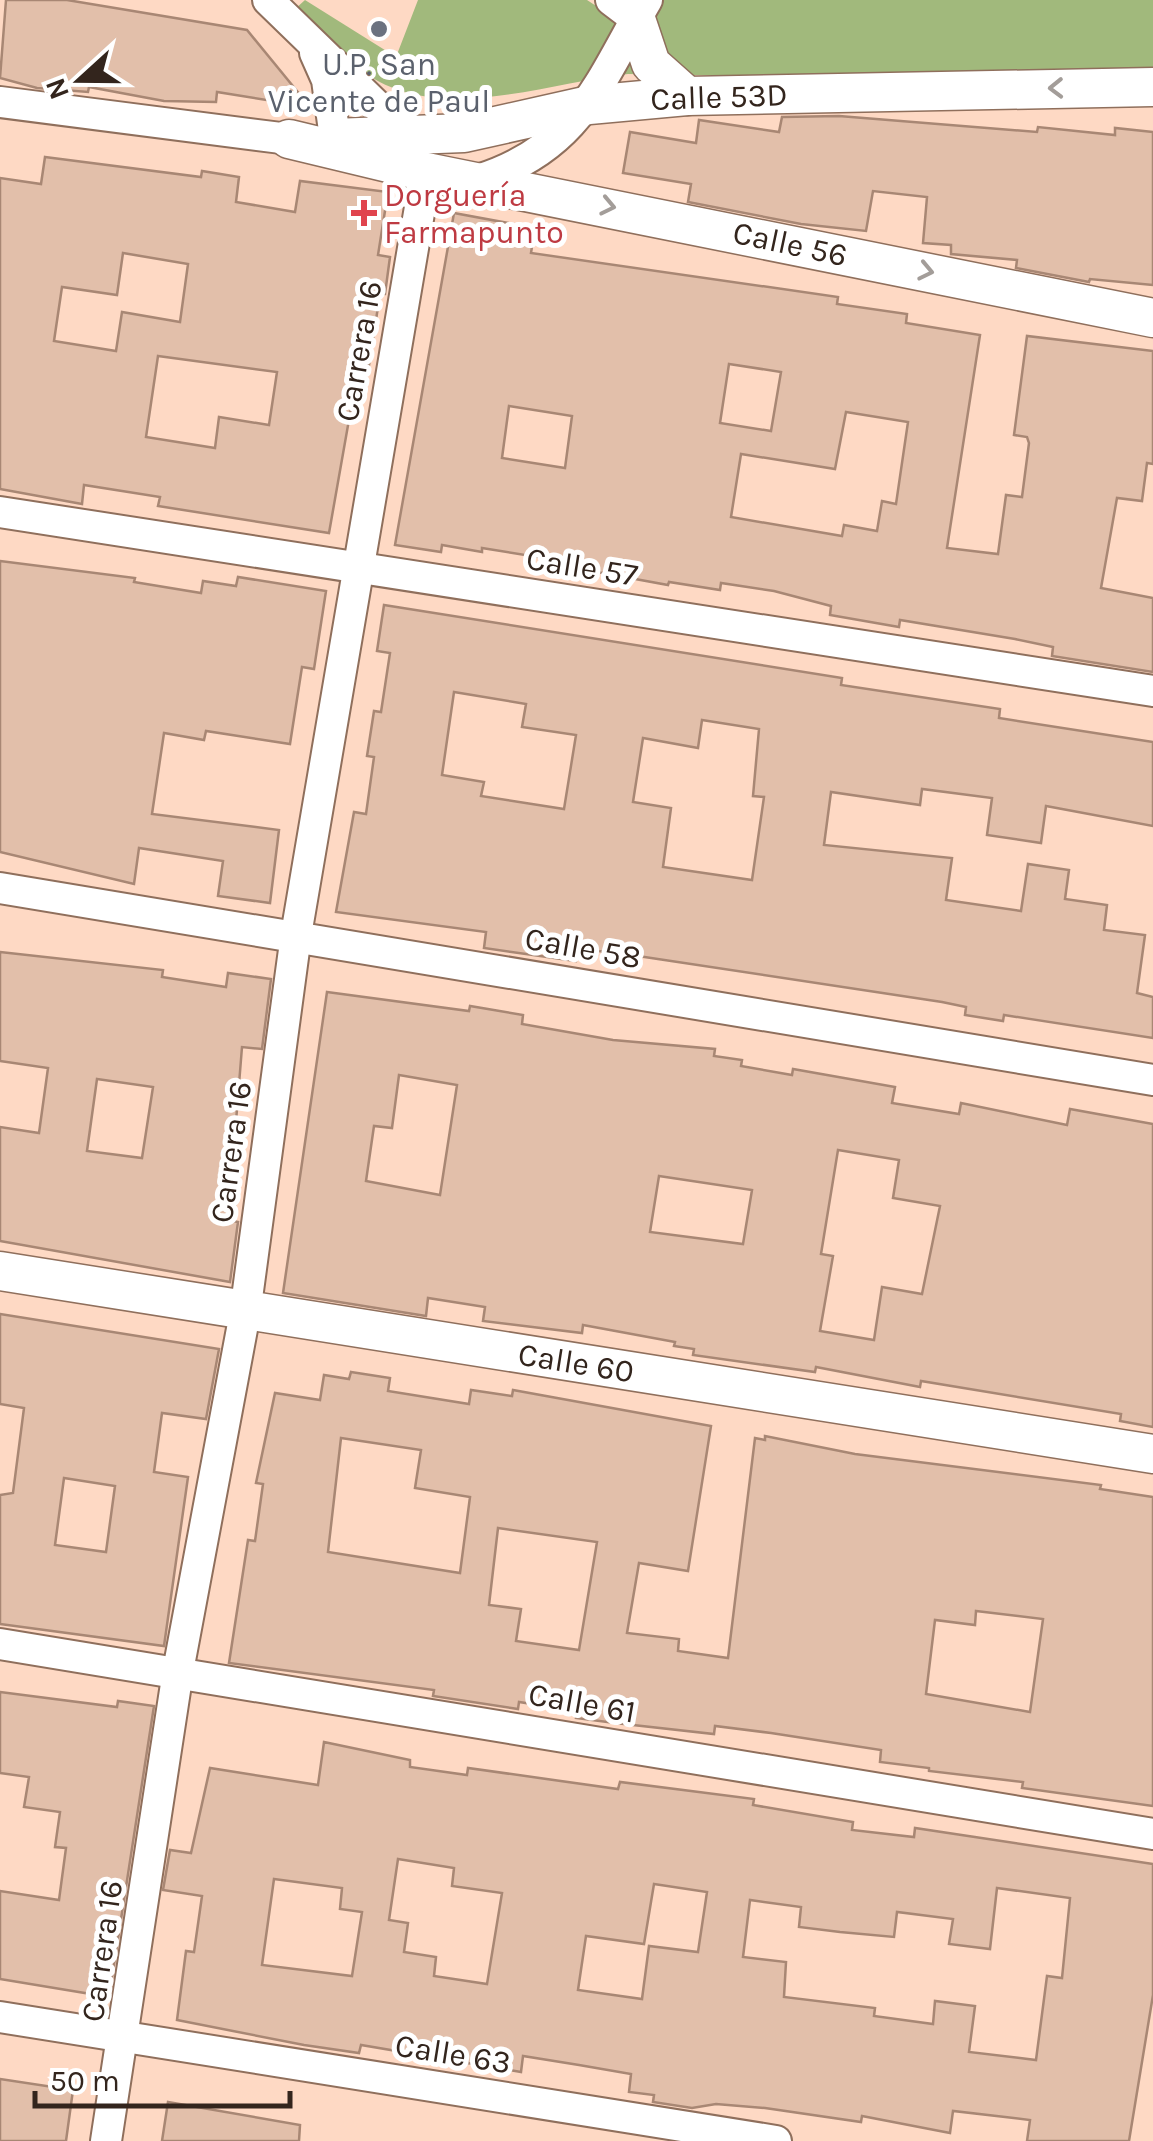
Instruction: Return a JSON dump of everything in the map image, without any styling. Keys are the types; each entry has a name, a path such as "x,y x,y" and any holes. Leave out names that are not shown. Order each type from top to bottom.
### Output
{"street":[{"path":"268,0 406,134"},
{"path":"631,6 652,64 686,96"},
{"path":"478,180 540,154 589,105 631,6"},
{"path":"300,30 327,80 335,138"},
{"name":"Calle 53D","path":"289,139 464,133 589,105 686,96 1153,86"},
{"name":"Calle 53D","path":"0,102 289,139 426,172"},
{"name":"Calle 56","path":"426,172 1153,318"},
{"name":"Carrera 16","path":"106,2141 125,2037 178,1671 245,1312 296,935 426,172"},
{"name":"Calle 57","path":"0,512 1153,691"},
{"name":"Calle 58","path":"0,888 1153,1080"},
{"name":"Calle 60","path":"0,1271 1153,1454"},
{"name":"Calle 61","path":"0,1644 1153,1834"},
{"name":"Calle 63","path":"0,2017 776,2141"}],"green space":[{"path":"305,0 396,57 418,0 587,0 639,34 659,0 1153,0 1153,82 628,74 492,97 424,96 393,88 355,65 294,10"}],"building":[{"path":"6,0 67,0 247,30 310,107 217,92 216,102 164,101 89,87 88,92 37,88 0,78"},
{"path":"839,116 1037,132 1038,127 1115,135 1115,128 1153,132 1153,285 1090,279 1089,282 1016,268 1017,260 951,254 951,245 923,243 927,197 873,191 866,231 801,224 688,202 691,184 623,173 630,132 696,143 699,120 779,132 782,117"},
{"path":"45,157 201,177 202,171 239,177 236,202 295,212 300,181 388,192 378,255 390,257 385,294 380,294 369,365 359,363 329,533 158,506 160,497 84,485 82,504 0,489 0,178 41,184","holes":["123,253 188,264 180,322 122,312 116,351 54,341 62,287 117,295","158,356 277,372 269,425 219,417 215,448 146,437"]},
{"path":"454,213 535,228 531,253 838,297 837,304 907,314 906,323 980,335 947,548 998,554 1006,495 1022,497 1029,443 1027,437 1014,435 1027,336 1153,351 1153,464 1147,463 1142,501 1117,498 1101,588 1153,598 1153,672 1052,656 1053,647 1015,639 900,620 899,627 830,615 831,606 774,591 721,583 720,590 669,582 668,585 575,568 575,563 482,548 482,552 442,545 441,552 395,545","holes":["729,364 781,372 771,431 720,423","509,406 572,416 565,468 502,458","846,412 908,422 896,504 882,501 877,531 844,525 842,536 731,517 741,454 835,469"]},
{"path":"0,561 135,578 134,582 201,593 203,581 236,586 238,577 326,591 314,669 302,667 290,744 206,731 204,740 164,733 152,814 279,830 270,903 218,896 223,861 139,848 134,884 0,852"},
{"path":"384,605 842,678 841,685 1000,709 999,718 1153,742 1153,826 1046,806 1041,843 987,835 992,798 922,789 920,805 831,792 824,845 952,858 946,900 1021,911 1028,864 1069,870 1065,899 1107,905 1104,930 1145,935 1137,993 1153,997 1153,1038 1004,1015 1003,1021 965,1015 966,1007 942,1002 618,953 578,949 576,961 484,948 486,932 336,912 354,812 366,814 374,757 367,756 374,711 381,712 390,653 377,651","holes":["454,692 526,704 522,727 576,735 564,809 481,796 484,782 442,775","702,720 759,729 753,796 764,797 752,880 663,867 671,808 633,802 643,738 698,748"]},
{"path":"0,952 163,970 162,977 226,987 228,973 271,979 262,1049 242,1047 231,1184 238,1185 233,1221 238,1222 230,1282 0,1241 0,1127 39,1133 48,1068 0,1061","holes":["97,1079 153,1087 142,1158 87,1151"]},
{"path":"327,992 469,1011 470,1006 523,1015 522,1024 613,1040 715,1049 714,1056 742,1060 741,1066 792,1075 793,1069 895,1087 892,1103 959,1114 961,1103 1067,1125 1070,1109 1153,1124 1153,1427 1120,1421 1121,1414 921,1381 920,1387 816,1367 815,1372 693,1355 694,1349 674,1346 675,1342 583,1325 582,1333 483,1321 485,1307 428,1298 426,1316 283,1293","holes":["399,1075 457,1085 440,1195 366,1181 374,1126 392,1128","838,1150 899,1160 893,1198 940,1206 922,1294 882,1287 874,1340 820,1331 833,1256 821,1254","659,1176 752,1190 743,1244 650,1232"]},
{"path":"0,1314 219,1349 206,1419 162,1413 154,1472 188,1477 164,1646 0,1624 0,1495 13,1493 24,1408 0,1404","holes":["64,1478 115,1486 106,1552 55,1545"]},
{"path":"351,1372 390,1378 388,1391 469,1404 471,1390 512,1396 513,1390 711,1426 688,1571 639,1563 627,1633 679,1639 678,1651 728,1658 755,1438 765,1440 765,1436 855,1454 1101,1485 1100,1489 1153,1497 1153,1806 1022,1788 1023,1782 880,1762 881,1750 715,1726 714,1734 576,1718 577,1711 519,1702 518,1709 433,1696 434,1690 229,1663 248,1540 255,1541 263,1484 256,1483 275,1393 320,1400 324,1375 349,1379","holes":["341,1438 421,1450 415,1488 470,1497 460,1573 328,1552","498,1528 597,1542 579,1650 516,1641 521,1609 489,1605","976,1611 1043,1619 1030,1712 926,1694 935,1620 975,1625"]},
{"path":"0,1692 117,1707 118,1701 154,1706 109,1997 0,1979 0,1891 59,1900 66,1848 55,1847 60,1812 24,1807 29,1777 0,1773"},
{"path":"324,1742 410,1760 410,1767 467,1775 468,1768 618,1789 620,1782 754,1799 753,1805 853,1822 852,1830 914,1837 915,1828 1153,1864 1153,1995 1129,2141 1027,2141 1030,2120 953,2111 950,2133 862,2116 861,2122 765,2108 716,2104 692,2108 653,2102 654,2095 629,2092 631,2074 579,2065 523,2056 521,2072 361,2045 359,2053 304,2045 177,2020 186,1951 194,1952 202,1896 163,1890 170,1850 191,1853 210,1768 318,1785","holes":["398,1859 454,1868 452,1886 502,1893 487,1984 434,1976 436,1957 404,1952 408,1923 389,1920","274,1879 342,1888 340,1909 362,1912 352,1976 262,1965","654,1884 707,1892 698,1952 649,1946 642,1999 578,1990 586,1936 644,1944","997,1888 1070,1898 1062,1978 1047,1976 1036,2060 969,2052 975,2006 935,2001 933,2024 874,2016 875,2008 784,1997 786,1962 743,1957 750,1900 801,1907 799,1927 840,1932 894,1937 897,1912 953,1919 949,1944 990,1949"]},
{"path":"0,2079 73,2090 66,2141 0,2141"},
{"path":"168,2102 300,2125 299,2141 162,2141"}],"place":[{"name":"U.P. San Vicente de Paul","path":"379,29"},
{"name":"Dorguería Farmapunto","path":"364,213"}]}
